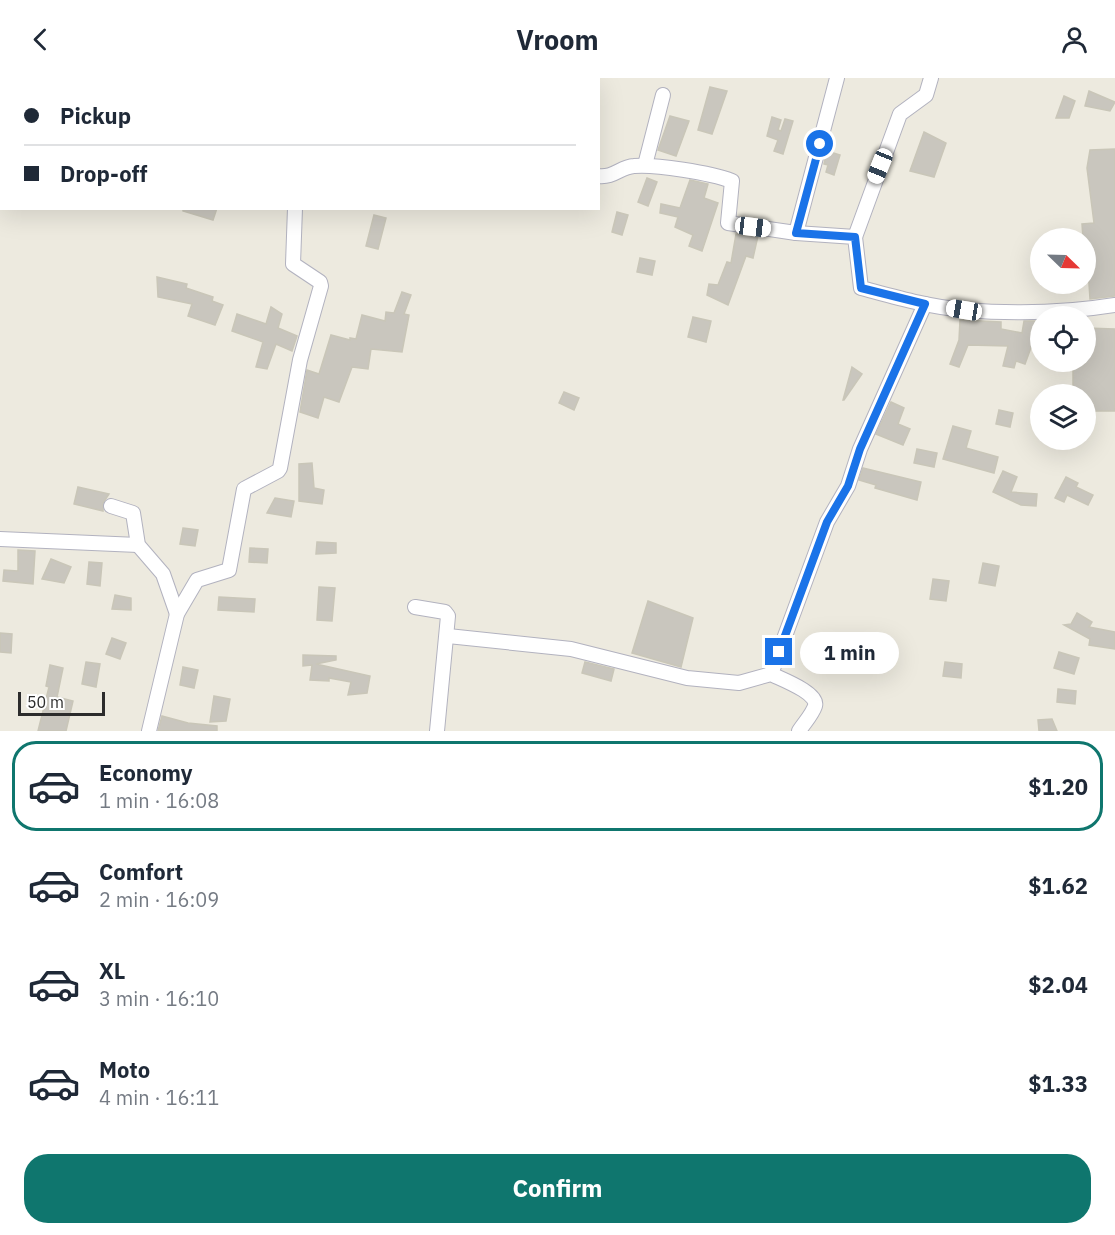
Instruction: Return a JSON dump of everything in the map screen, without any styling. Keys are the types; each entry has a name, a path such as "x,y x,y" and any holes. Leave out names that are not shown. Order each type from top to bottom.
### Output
{"street":[{"path":"796,233 837,78"},
{"path":"931,78 926,95 900,114 855,237 861,288 925,304 964,310 1080,311 1115,305"},
{"path":"645,165 663,95"},
{"path":"600,176 608,177 629,166 645,165 732,181 729,223 796,233 855,237"},
{"path":"149,731 177,614 197,580 229,570 244,489 280,468 300,360 321,286 320,282 293,264 295,210"},
{"path":"771,674 827,522 848,486 860,449 925,304"},
{"path":"111,506 133,513 138,545 164,574 177,614"},
{"path":"0,539 138,545"},
{"path":"415,607 445,612 448,616 448,636 437,731"},
{"path":"448,636 571,649 687,678 739,683 771,674 810,693 815,700 815,705 799,731"}],"building":[{"path":"710,87 727,91 712,134 698,130"},
{"path":"1089,91 1115,102 1110,111 1085,106"},
{"path":"1064,96 1075,101 1069,118 1056,118"},
{"path":"670,116 689,121 676,156 658,150"},
{"path":"772,117 781,120 778,130 781,131 785,119 793,121 783,154 774,151 778,140 767,136"},
{"path":"924,132 946,143 934,177 910,171"},
{"path":"1115,149 1115,296 1090,299 1090,294 1096,294 1096,228 1082,228 1082,224 1094,223 1087,168 1090,150"},
{"path":"827,151 840,155 834,175 826,172 828,165 824,164"},
{"path":"647,178 657,182 648,206 638,202"},
{"path":"690,180 708,184 704,198 718,203 702,251 689,246 693,235 675,227 678,217 660,213 661,204 680,208"},
{"path":"183,210 216,210 213,220"},
{"path":"617,212 628,215 622,235 612,232"},
{"path":"374,215 386,218 378,249 366,246"},
{"path":"736,234 758,236 753,258 746,256 728,305 707,295 709,284 718,285 727,262 731,263"},
{"path":"640,258 655,261 652,275 637,272"},
{"path":"157,277 187,284 186,288 213,297 212,301 223,305 215,325 188,316 192,304 158,297"},
{"path":"402,292 411,295 404,314 409,315 402,352 371,349 368,369 352,367 339,402 324,397 318,418 300,412 307,370 319,374 331,335 350,340 350,338 356,339 362,315 385,321 386,312 394,313"},
{"path":"271,307 282,314 278,328 297,336 292,351 276,344 267,369 256,367 263,342 232,331 237,314 266,324"},
{"path":"693,317 711,321 706,342 688,337"},
{"path":"960,320 1001,322 1001,329 1022,333 1024,321 1030,321 1030,350 1025,364 1016,361 1014,368 1003,366 1008,346 968,345 959,367 950,364 959,340"},
{"path":"1096,328 1115,329 1115,411 1096,411 1096,384 1073,384 1073,372 1096,372"},
{"path":"852,367 862,374 843,400"},
{"path":"564,392 579,398 574,410 559,403"},
{"path":"891,402 904,408 898,424 910,429 903,445 876,434"},
{"path":"999,410 1013,413 1010,427 996,424"},
{"path":"953,426 971,431 966,448 998,457 994,473 943,459"},
{"path":"917,449 937,453 934,467 914,463"},
{"path":"312,463 314,488 324,490 322,504 299,501 299,464"},
{"path":"863,468 921,482 917,500 875,488 876,485 859,480"},
{"path":"1003,471 1017,477 1011,492 1037,494 1036,506 1021,505 993,492"},
{"path":"1066,477 1078,483 1076,487 1093,495 1088,505 1067,495 1064,502 1055,498"},
{"path":"78,487 109,494 103,503 103,511 74,504"},
{"path":"275,498 294,501 291,517 267,513"},
{"path":"183,528 198,530 195,546 180,544"},
{"path":"317,542 336,543 336,553 316,554"},
{"path":"250,548 268,549 267,563 249,562"},
{"path":"18,550 35,551 33,584 3,581 4,570 18,571"},
{"path":"51,559 71,567 64,583 42,579"},
{"path":"89,562 102,563 100,586 87,584"},
{"path":"983,563 999,566 995,586 979,583"},
{"path":"933,579 949,581 946,601 930,599"},
{"path":"319,587 335,588 332,621 317,620"},
{"path":"115,595 131,598 131,610 112,609"},
{"path":"219,597 255,599 254,612 218,610"},
{"path":"648,601 693,618 681,667 632,653"},
{"path":"1077,613 1092,622 1089,627 1115,632 1115,649 1089,645 1090,639 1064,625 1071,624"},
{"path":"0,633 12,634 11,653 0,652"},
{"path":"112,638 126,643 120,659 106,654"},
{"path":"1059,652 1079,658 1074,674 1054,668"},
{"path":"303,655 336,656 336,660 316,664 370,676 367,693 348,695 351,682 329,678 329,681 310,680 312,665 303,666"},
{"path":"86,662 100,664 96,687 82,684"},
{"path":"585,662 614,669 611,681 582,673"},
{"path":"945,662 962,664 961,678 943,676"},
{"path":"50,665 63,668 57,697 73,701 66,731 38,731 49,687 46,686"},
{"path":"183,667 198,670 194,688 180,685"},
{"path":"1058,689 1076,691 1075,704 1057,702"},
{"path":"214,696 230,699 226,721 210,722"},
{"path":"162,716 188,723 217,726 217,731 158,731"},
{"path":"1052,719 1057,731 1039,731 1038,720"}],"route":[{"path":"779,652 827,522 848,486 860,449 925,304 861,288 858,285 855,237 796,233 820,144"}]}
